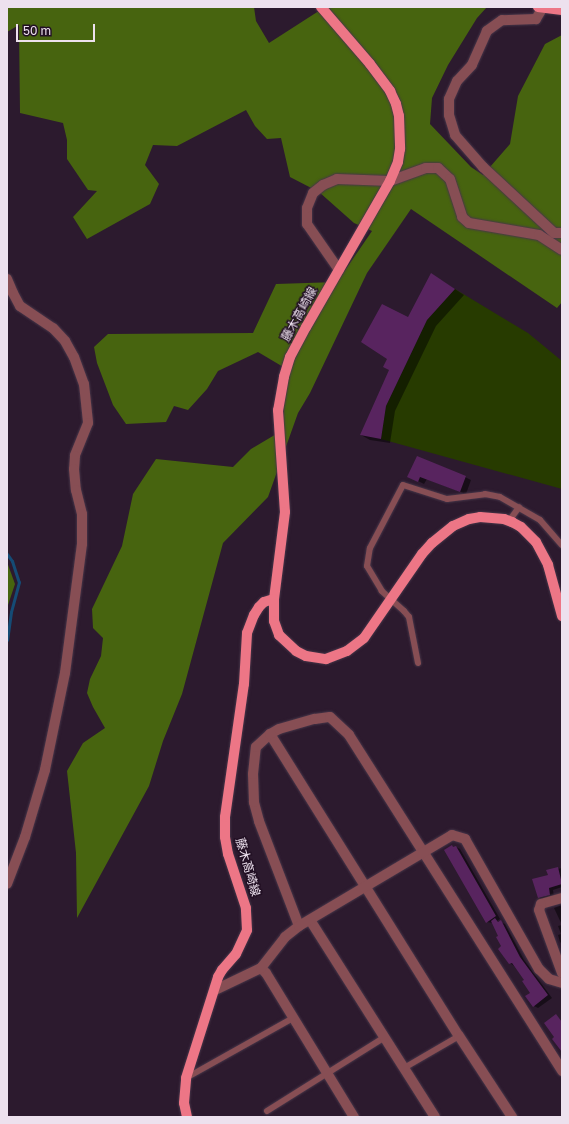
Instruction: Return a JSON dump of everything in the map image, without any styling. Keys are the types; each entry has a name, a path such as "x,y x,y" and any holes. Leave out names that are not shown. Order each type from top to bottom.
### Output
{"main road":[{"name":"藤木高崎線","path":"321,7 370,64 390,91 396,104 399,116 400,149 398,162 390,182 290,357 281,393 278,410 285,512 274,600 274,621 279,635 287,644 306,656 326,659 340,655 364,638 422,554 442,533 469,519 480,517 492,517 509,521 528,534 543,554 562,616"},
{"path":"540,8 562,10"},
{"name":"藤木高崎線","path":"187,1117 184,1103 186,1078 222,970 236,954 247,930 246,908 228,854 225,837 225,817 244,684 247,633 254,614 259,607 264,602 274,600"}],"street":[{"path":"540,8 536,19 502,20 487,32 472,65 457,81 450,99 449,115 456,135 483,167 554,233 562,234"},
{"path":"339,270 307,224 307,208 313,193 323,185 337,179 390,182 426,168 438,168 450,180 462,217 469,223 539,236 562,250"},
{"path":"7,279 20,306 53,328 65,341 74,357 84,384 88,422 75,456 74,469 76,490 82,514 82,544 65,673 45,770 26,837 7,884"},
{"path":"299,926 259,821 254,802 253,774 256,747 270,734 279,730 330,716 349,735 562,1071"},
{"path":"270,734 367,886 459,1036 512,1117"},
{"path":"215,990 261,968 285,937 328,907 452,836 465,839 533,961 549,979 562,983"},
{"path":"562,898 541,904 539,910 562,973"},
{"path":"310,920 435,1117"},
{"path":"261,968 266,973 354,1117"}],"lane":[{"path":"418,663 408,617 382,591 367,566 368,552 403,485 447,499 492,495 500,497 540,520 562,545"},
{"path":"509,521 519,507"},
{"path":"186,1078 293,1018"},
{"path":"404,1068 459,1036"},
{"path":"267,1111 385,1037"}],"green space":[{"path":"7,7 254,7 256,21 269,43 325,7 487,7 477,18 448,65 432,98 430,124 471,167 483,175 510,144 518,96 545,44 562,35 562,302 557,308 411,209 367,273 310,393 298,413 268,497 223,543 182,694 163,741 149,786 77,918 76,853 67,771 83,743 105,728 87,693 90,679 101,656 103,638 93,628 92,609 122,546 133,494 156,459 233,467 251,449 283,430 284,406 290,371 258,352 218,371 207,389 188,410 174,406 166,422 126,424 113,405 97,363 94,347 108,334 253,333 276,284 337,282 372,231 354,223 319,192 290,177 281,138 267,139 255,126 246,110 177,146 153,145 145,165 159,184 150,204 87,239 73,217 97,191 88,190 67,159 67,140 63,123 20,113 19,25 7,32"},
{"path":"455,289 528,333 562,361 562,489 381,439 386,406 427,320"},
{"path":"7,562 15,584 7,608"}],"building":[{"path":"431,273 455,289 427,320 386,406 381,439 360,435 389,370 383,367 387,359 361,342 382,304 408,317"},
{"path":"417,456 466,476 460,492 420,477 418,482 407,477"},
{"path":"452,845 453,847 456,846 496,916 486,923 444,850"},
{"path":"558,867 562,884 549,888 550,895 538,898 532,879 548,875 546,870"},
{"path":"495,918 498,922 501,920 520,957 548,995 533,1007 525,996 530,993 522,981 524,980 512,963 509,964 498,949 501,946 496,937 498,936 491,921"},
{"path":"556,1014 562,1022 562,1052 552,1039 554,1037 544,1023"}],"waterway":[{"path":"7,554 12,561 19,582 11,612 7,640"}]}
